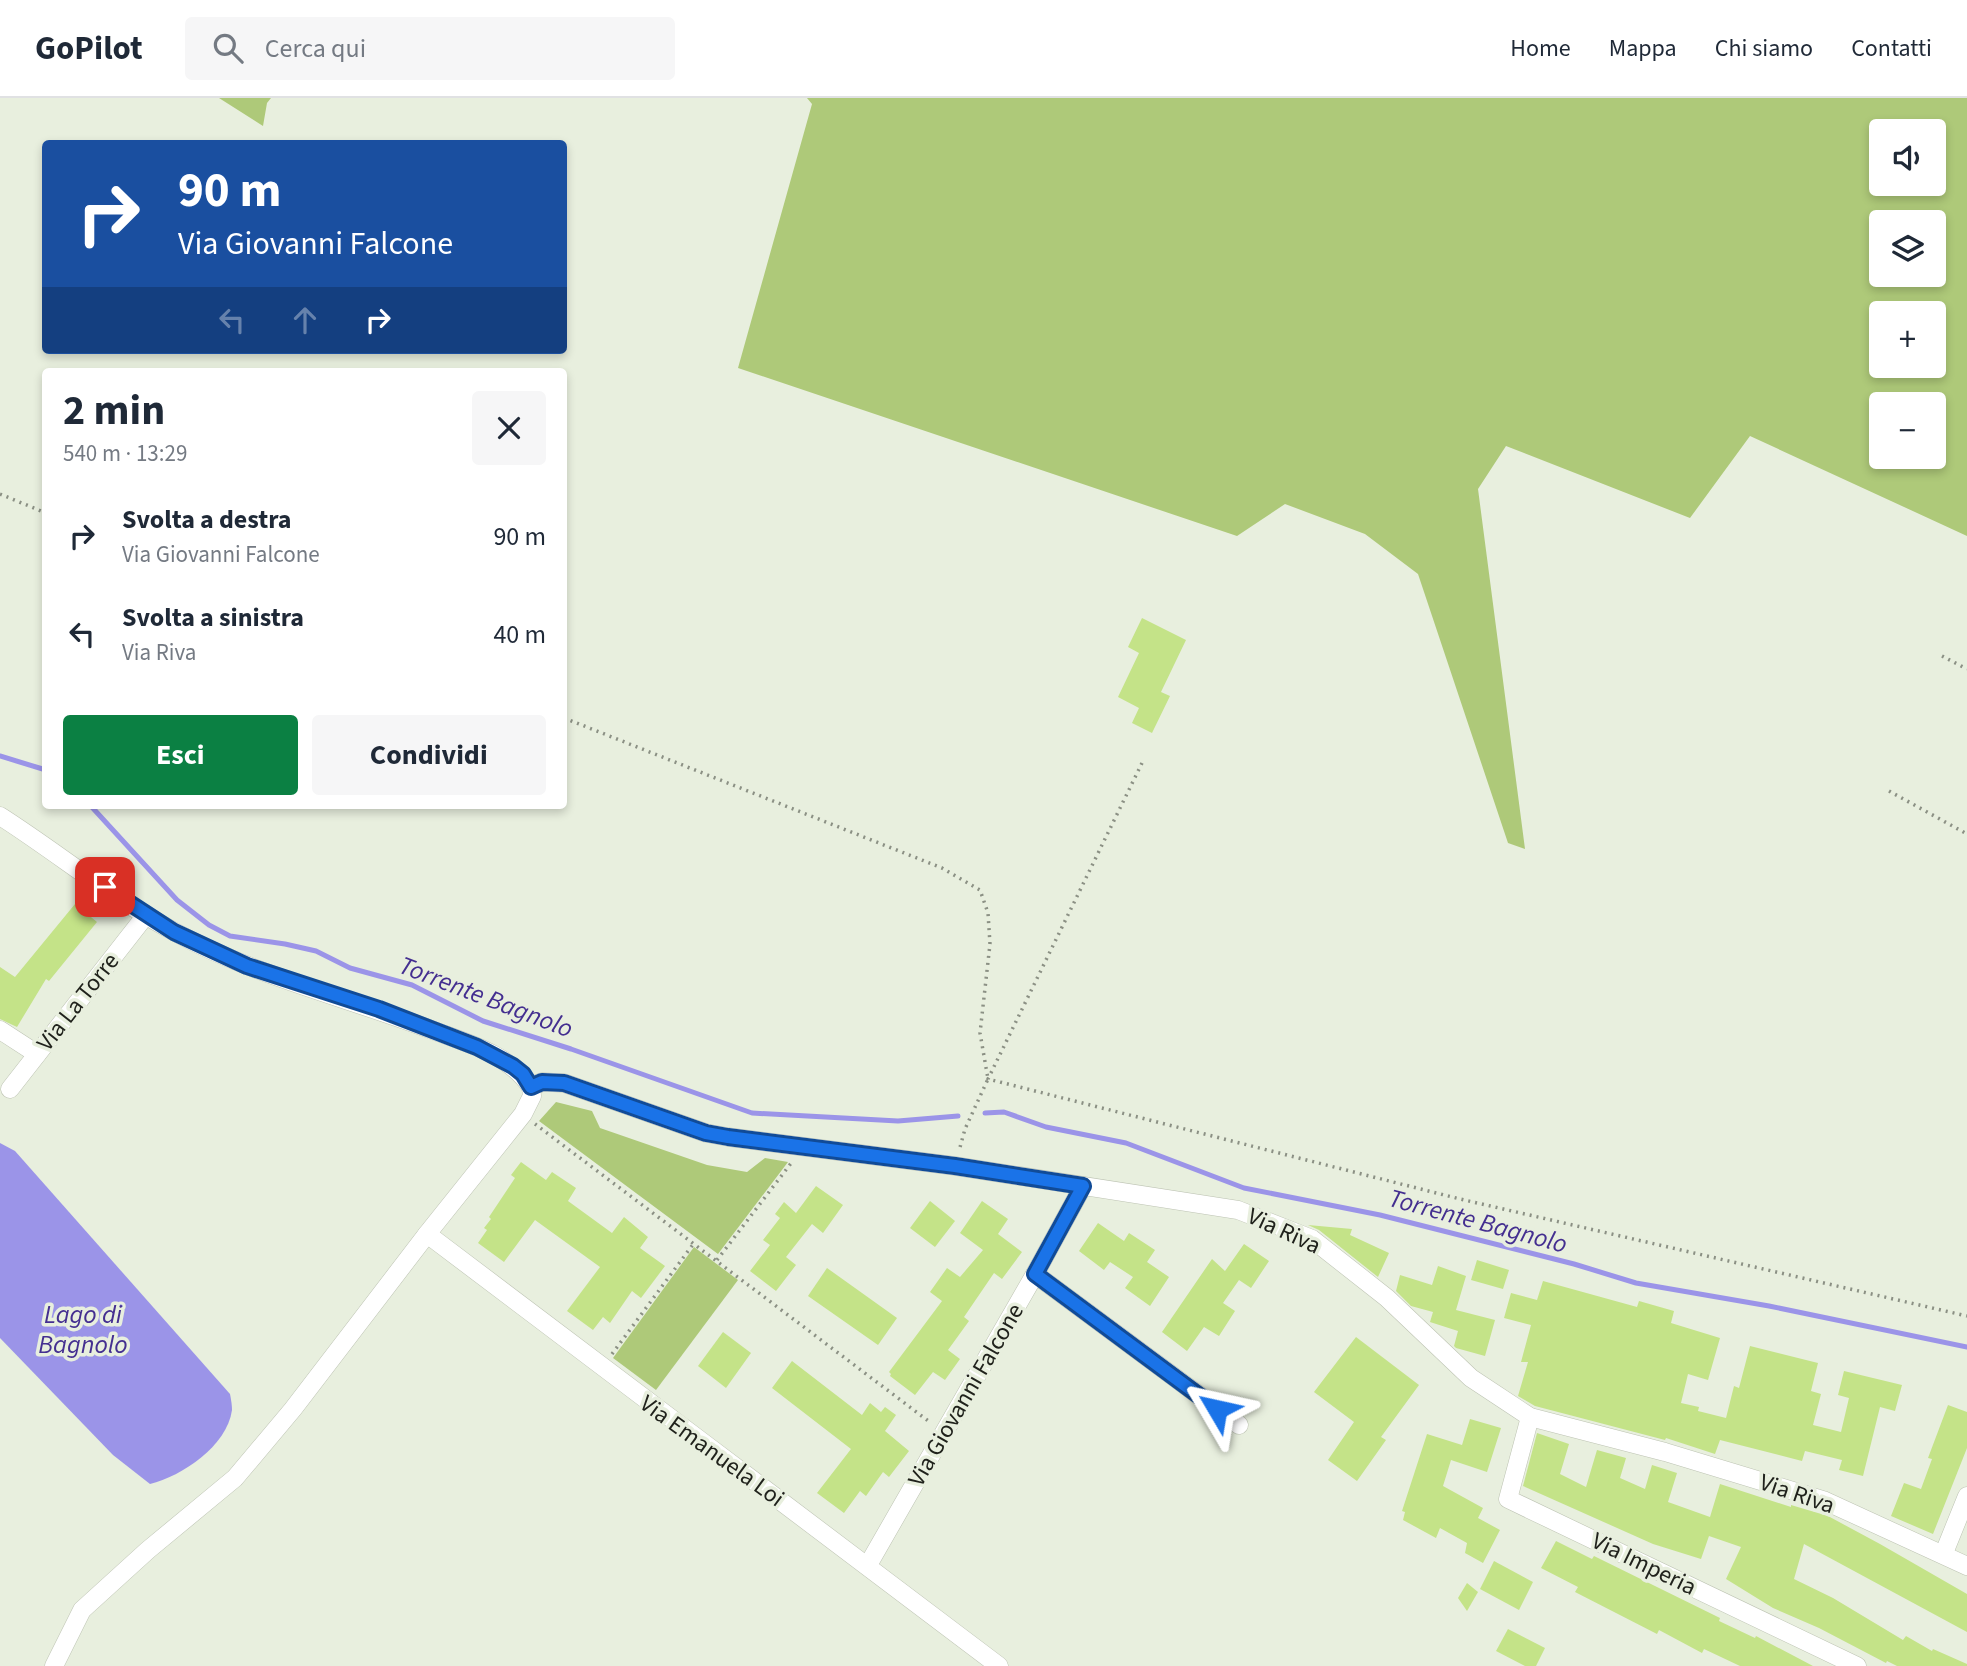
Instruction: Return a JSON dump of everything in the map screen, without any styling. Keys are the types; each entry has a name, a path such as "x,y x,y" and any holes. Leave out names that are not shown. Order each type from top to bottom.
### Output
{"street":[{"path":"0,816 174,932 247,966 379,1009 477,1047 523,1074 531,1087 532,1096 523,1114 293,1409 234,1478 82,1610 54,1666"},
{"name":"Via La Torre","path":"10,1089 146,915"},
{"path":"0,1030 37,1055"},
{"name":"Via Riva","path":"531,1087 542,1082 564,1083 706,1133 955,1166 1238,1210 1312,1239 1387,1298 1471,1378 1530,1417 1665,1452 1823,1500 1944,1553 1967,1566"},
{"name":"Via Giovanni Falcone","path":"868,1565 1083,1186"},
{"name":"Via Emanuela Loi","path":"427,1234 999,1666"},
{"path":"1035,1274 1239,1425"},
{"name":"Via Imperia","path":"1530,1417 1508,1499 1857,1666"},
{"path":"1944,1553 1967,1496"}],"path":[{"path":"0,494 42,511"},
{"path":"1942,656 1967,669"},
{"path":"567,719 942,868 980,890 988,913 990,944 980,1033 988,1079"},
{"path":"955,1166 965,1129 988,1079 1142,763"},
{"path":"1889,791 1967,834"},
{"path":"988,1079 1460,1199 1967,1316"},
{"path":"523,1114 944,1433"},
{"path":"717,1260 804,1146"},
{"path":"602,1368 694,1243"}],"green space":[{"path":"219,98 271,98 267,103 263,126"},
{"path":"807,98 1967,98 1967,536 1750,436 1690,518 1506,446 1478,489 1525,849 1508,843 1418,574 1365,534 1285,504 1237,536 738,368 812,104"},
{"path":"556,1102 592,1111 600,1128 707,1165 747,1172 765,1158 788,1162 718,1254 539,1121"},
{"path":"694,1247 738,1280 656,1390 613,1358"}],"water":[{"name":"Lago di Bagnolo","path":"0,1143 15,1151 230,1394 232,1410 222,1436 189,1467 150,1484 113,1455 0,1338"}],"building":[{"path":"1142,618 1186,640 1161,692 1170,696 1152,733 1132,723 1139,708 1118,697 1139,653 1128,647"},
{"path":"75,904 97,922 49,981 46,979 17,1027 0,1019 0,967 15,977"},
{"path":"521,1162 546,1180 552,1172 576,1188 568,1201 612,1233 624,1217 648,1237 640,1248 665,1266 641,1298 632,1291 610,1323 603,1317 593,1330 567,1311 600,1267 535,1220 504,1262 478,1243 487,1230 484,1228 491,1219 489,1217 515,1178 511,1175"},
{"path":"816,1186 843,1205 823,1233 812,1224 786,1257 796,1265 776,1291 750,1271 770,1245 763,1240 780,1218 775,1214 784,1202 796,1213"},
{"path":"930,1201 955,1221 935,1247 910,1228"},
{"path":"982,1201 1008,1219 998,1234 1022,1252 1002,1279 994,1273 964,1317 969,1321 948,1350 960,1359 945,1380 933,1372 915,1395 890,1376 889,1372 942,1301 930,1292 947,1268 960,1277 983,1250 960,1233"},
{"path":"1098,1223 1124,1241 1129,1233 1155,1250 1147,1262 1169,1277 1150,1306 1125,1288 1133,1277 1110,1262 1104,1270 1079,1251"},
{"path":"1308,1225 1352,1229 1350,1235 1389,1253 1378,1277 1319,1230"},
{"path":"1244,1244 1269,1261 1251,1288 1239,1280 1223,1303 1235,1311 1219,1336 1204,1327 1187,1351 1162,1332 1212,1259 1225,1271"},
{"path":"1477,1260 1509,1270 1503,1289 1471,1280"},
{"path":"1438,1266 1466,1276 1456,1310 1495,1320 1485,1356 1456,1348 1454,1346 1458,1331 1430,1322 1433,1312 1411,1306 1396,1291 1400,1275 1432,1285"},
{"path":"827,1268 897,1318 878,1345 808,1296"},
{"path":"1543,1281 1637,1307 1639,1301 1674,1311 1671,1323 1720,1338 1708,1380 1688,1374 1681,1403 1699,1407 1698,1411 1726,1418 1734,1386 1739,1388 1750,1346 1818,1363 1811,1391 1821,1394 1813,1425 1841,1432 1849,1398 1838,1395 1844,1371 1902,1385 1895,1411 1880,1407 1863,1476 1839,1470 1842,1460 1805,1451 1802,1461 1720,1440 1715,1454 1666,1438 1665,1440 1535,1406 1518,1396 1528,1362 1521,1362 1531,1325 1504,1318 1511,1293 1537,1300"},
{"path":"723,1332 751,1353 726,1388 698,1366"},
{"path":"1356,1337 1419,1385 1381,1437 1386,1440 1357,1481 1328,1460 1354,1422 1314,1392"},
{"path":"792,1361 862,1415 870,1403 881,1412 885,1407 896,1415 885,1431 909,1451 889,1477 883,1472 866,1496 860,1491 844,1513 817,1493 851,1449 772,1388"},
{"path":"1948,1405 1967,1412 1967,1448 1933,1534 1891,1516 1904,1483 1921,1489 1932,1459 1928,1458"},
{"path":"1470,1419 1501,1428 1487,1472 1451,1460 1443,1486 1483,1508 1478,1518 1500,1530 1483,1563 1465,1553 1467,1543 1440,1528 1436,1538 1403,1520 1405,1512 1402,1511 1427,1434 1462,1445"},
{"path":"1537,1433 1569,1444 1560,1474 1586,1487 1597,1450 1626,1458 1620,1478 1645,1489 1652,1465 1677,1473 1668,1502 1710,1517 1720,1484 1828,1516 1880,1544 1967,1594 1967,1632 1804,1544 1794,1579 1833,1598 1903,1640 1906,1636 1967,1666 1897,1666 1887,1661 1886,1663 1819,1628 1773,1608 1726,1579 1741,1547 1709,1536 1701,1559 1653,1544 1523,1486"},
{"path":"1556,1541 1592,1559 1594,1556 1813,1666 1740,1666 1704,1649 1702,1653 1659,1630 1657,1634 1575,1592 1578,1587 1541,1568"},
{"path":"1494,1561 1533,1582 1519,1610 1480,1589"},
{"path":"1467,1583 1478,1592 1467,1611 1458,1598"},
{"path":"1508,1629 1545,1648 1536,1666 1525,1666 1496,1651"}],"waterway":[{"name":"Torrente Bagnolo","path":"0,756 42,769"},
{"name":"Torrente Bagnolo","path":"94,809 177,900 209,925 230,936 316,951 350,968 412,985 483,1021 752,1113 898,1121 958,1116"},
{"name":"Torrente Bagnolo","path":"985,1113 1004,1112 1046,1127 1126,1143 1244,1188 1380,1215 1574,1264 1636,1283 1769,1306 1967,1347"}],"route":[{"path":"105,887 174,932 247,966 379,1009 477,1047 513,1066 523,1074 531,1087 542,1082 564,1083 706,1133 728,1137 955,1166 1083,1186 1035,1274 1217,1409"}]}
